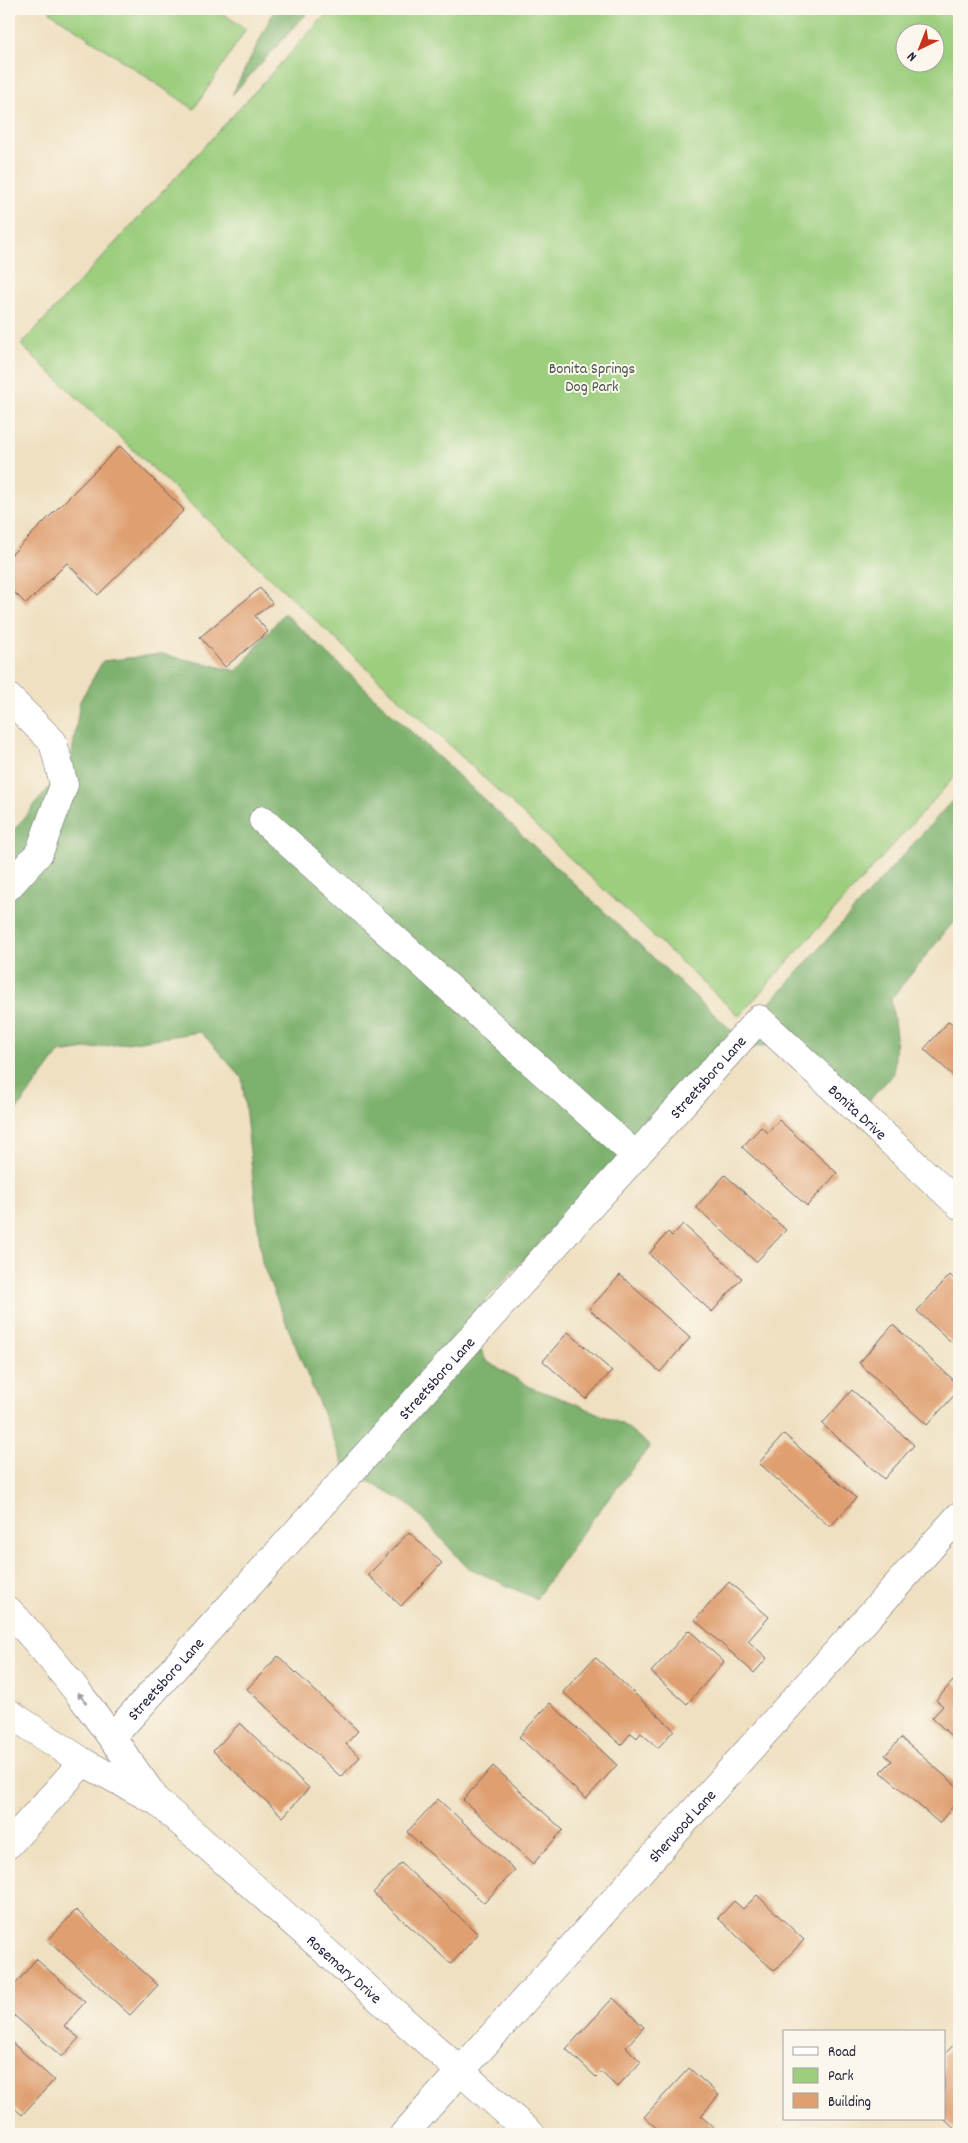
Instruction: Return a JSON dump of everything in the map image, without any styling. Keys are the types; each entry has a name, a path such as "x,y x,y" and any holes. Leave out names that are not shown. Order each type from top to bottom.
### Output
{"street":[{"path":"9,698 53,742 64,785 39,853 9,886"},
{"path":"263,820 636,1156"},
{"name":"Streetsboro Lane","path":"112,1737 759,1018"},
{"name":"Bonita Drive","path":"759,1018 959,1205"},
{"name":"Sherwood Lane","path":"404,2134 959,1516"},
{"name":"Rosemary Drive","path":"9,1611 39,1643 112,1737 158,1802 531,2134"},
{"name":"Rosemary Drive","path":"9,1713 83,1762 158,1802"},
{"path":"9,1844 83,1762"}],"green space":[{"path":"52,9 216,9 246,29 194,109 50,12"},
{"path":"275,9 311,9 232,95"},
{"name":"Bonita Springs Dog Park","path":"331,9 959,9 959,772 739,1016 21,345"},
{"path":"284,613 732,1031 749,1026 959,793 959,918 950,926 891,999 896,1036 894,1073 867,1103 769,1045 733,1050 689,1081 468,1320 486,1361 532,1388 574,1403 624,1425 650,1446 584,1530 536,1599 467,1567 410,1505 345,1468 262,1263 242,1078 201,1032 59,1053 9,1120 9,836 71,761 80,701 103,661 162,654 237,671"}],"building":[{"path":"120,446 184,510 98,595 67,563 26,604 9,587 9,557"},
{"path":"260,588 272,603 255,616 268,632 225,667 200,637"},
{"path":"949,1021 959,1030 959,1081 924,1049"},
{"path":"779,1120 837,1173 807,1206 742,1147 761,1127 768,1133"},
{"path":"725,1175 786,1230 756,1262 696,1207"},
{"path":"683,1224 742,1278 712,1312 649,1254 668,1232 672,1236"},
{"path":"620,1275 690,1338 660,1372 589,1309"},
{"path":"950,1275 959,1284 959,1349 917,1311"},
{"path":"893,1325 959,1385 959,1390 927,1425 859,1363"},
{"path":"568,1332 612,1371 586,1399 543,1361"},
{"path":"852,1390 914,1445 884,1479 822,1424"},
{"path":"784,1434 856,1498 830,1527 759,1463"},
{"path":"409,1532 442,1563 401,1606 368,1575"},
{"path":"729,1582 769,1617 748,1641 767,1658 754,1673 695,1620"},
{"path":"689,1630 724,1662 687,1704 651,1672"},
{"path":"278,1656 358,1731 346,1744 360,1757 341,1777 247,1689"},
{"path":"595,1657 674,1730 658,1748 641,1733 637,1738 631,1733 621,1745 563,1692"},
{"path":"953,1681 959,1687 959,1743 932,1718 943,1706 936,1700"},
{"path":"550,1703 617,1765 586,1799 519,1737"},
{"path":"240,1723 309,1788 283,1817 213,1751"},
{"path":"901,1738 959,1788 959,1799 939,1823 881,1772 892,1761 885,1755"},
{"path":"493,1766 563,1830 533,1864 463,1800"},
{"path":"438,1799 515,1870 484,1903 407,1832"},
{"path":"401,1863 478,1934 451,1964 373,1893"},
{"path":"757,1895 804,1940 774,1971 718,1918 734,1901 743,1909"},
{"path":"76,1910 158,1985 130,2015 48,1940"},
{"path":"36,1959 85,2002 64,2026 79,2038 62,2057 9,2011 9,1992"},
{"path":"613,1998 644,2027 626,2047 641,2062 617,2087 601,2072 596,2077 566,2049"},
{"path":"959,2039 959,2133 945,2120 946,2053"},
{"path":"9,2040 54,2080 22,2115 9,2103"},
{"path":"689,2068 719,2095 701,2116 719,2134 663,2134 644,2117"}]}
